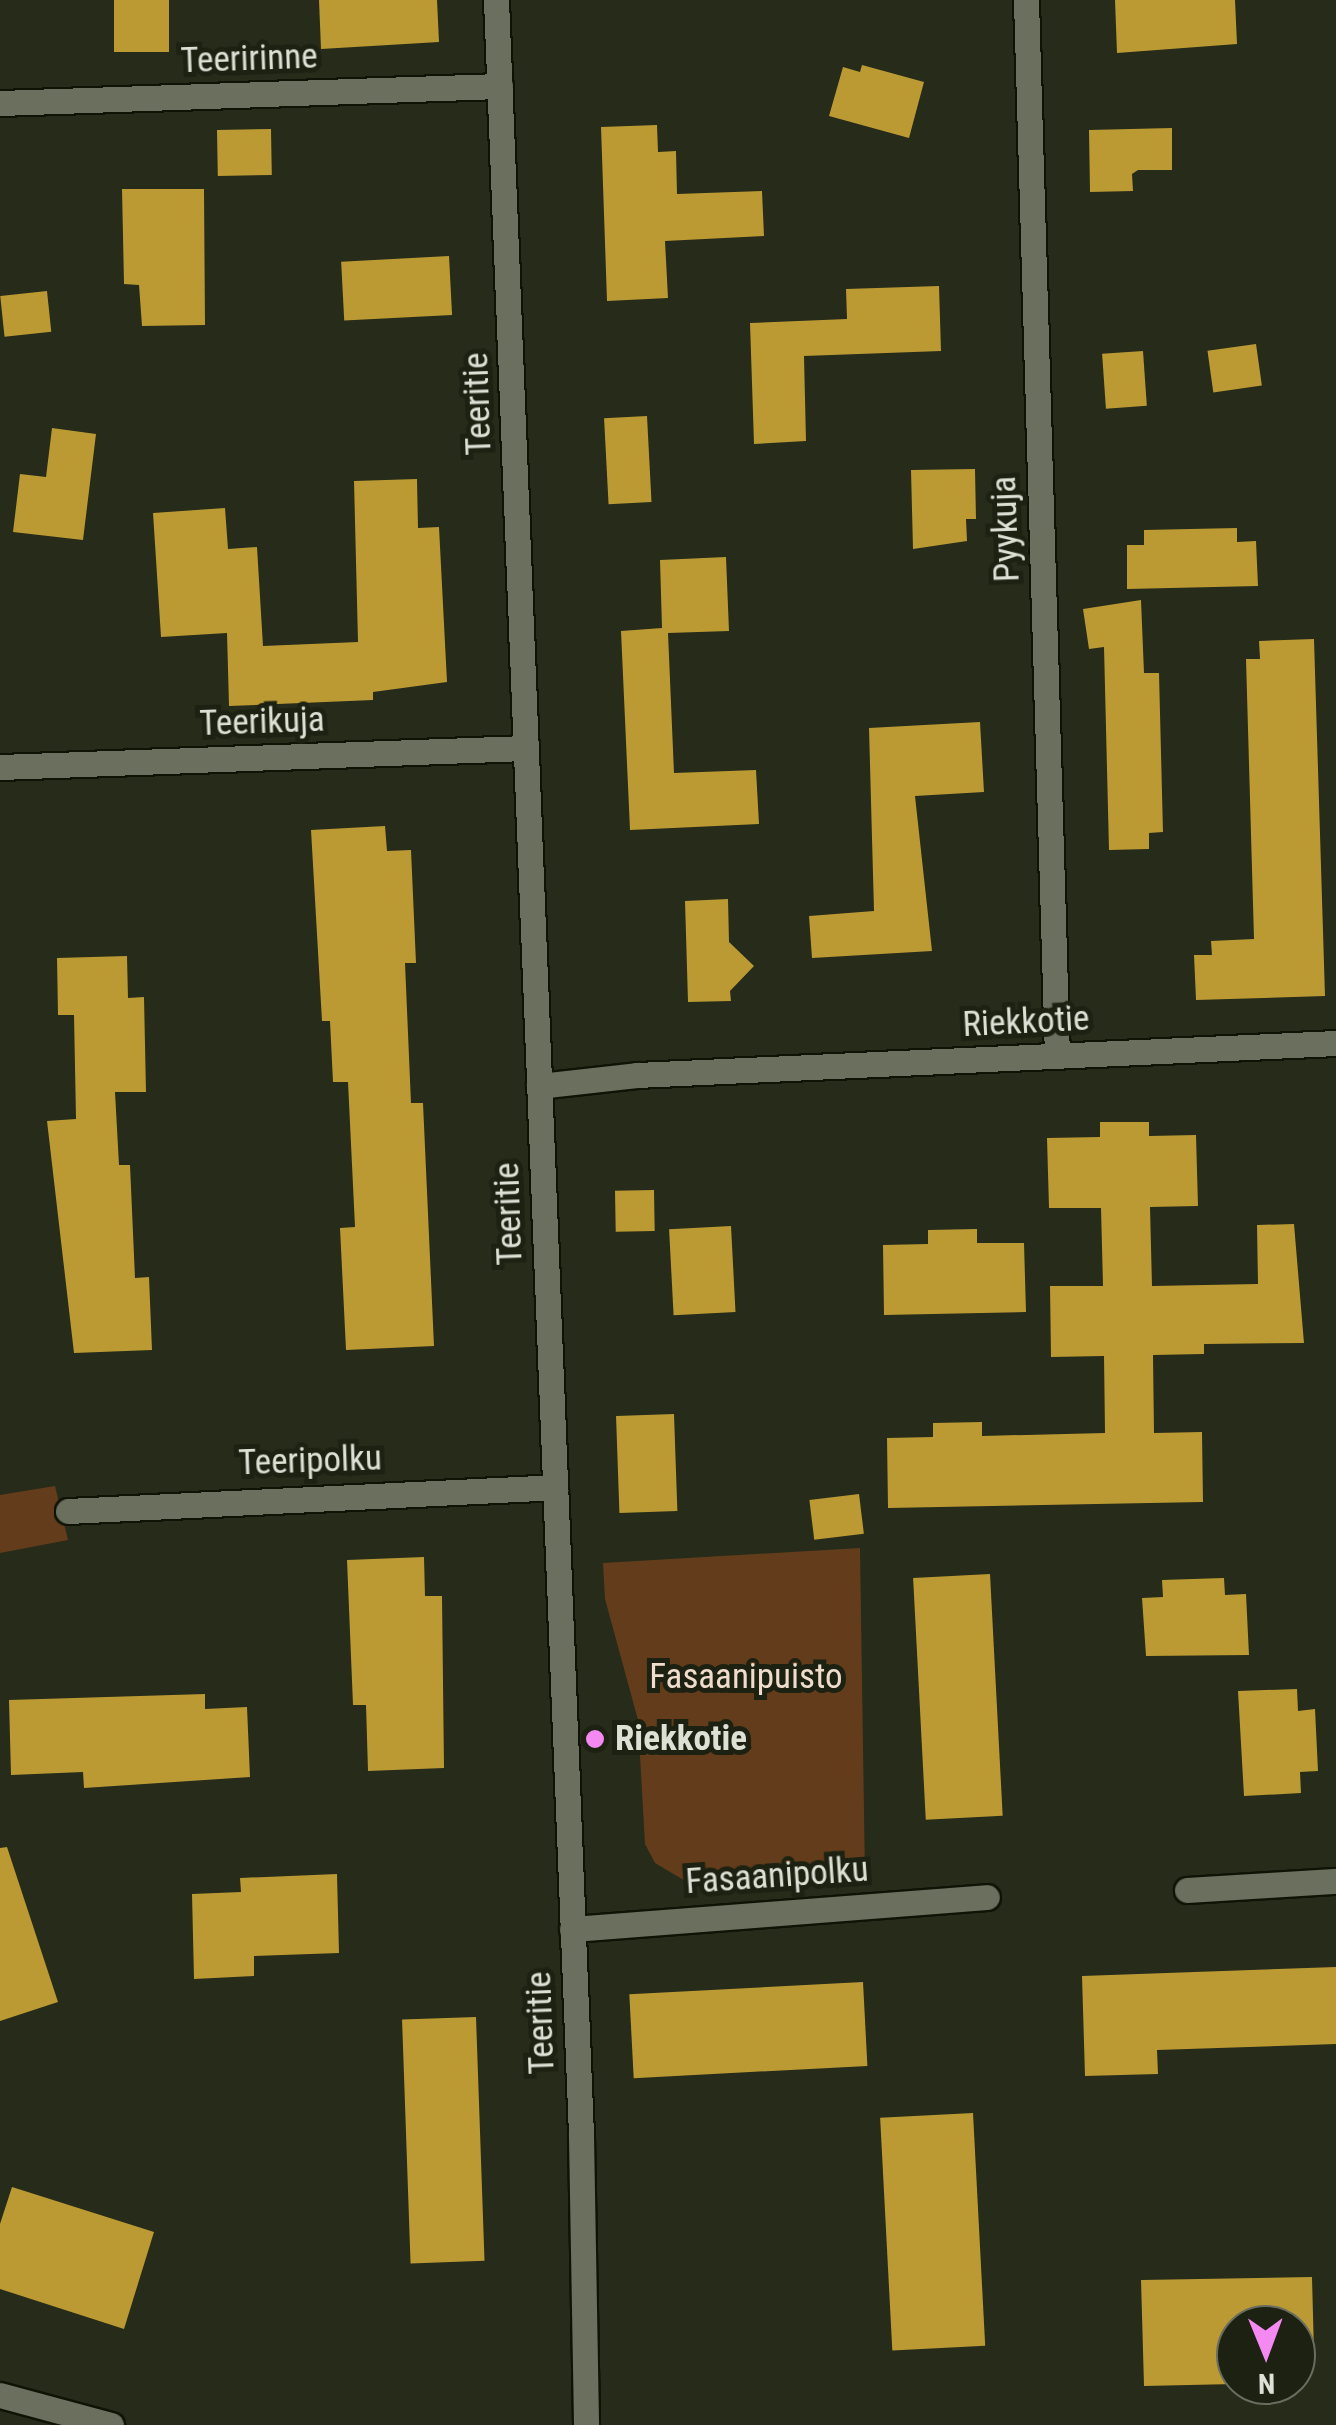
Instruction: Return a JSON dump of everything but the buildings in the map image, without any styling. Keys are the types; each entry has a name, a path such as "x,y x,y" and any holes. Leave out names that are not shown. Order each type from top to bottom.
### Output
{"street":[{"name":"Teeritie","path":"496,0 572,1929 586,2425"},
{"name":"Pyykuja","path":"1026,0 1056,1056"},
{"name":"Teeririnne","path":"0,103 500,86"},
{"name":"Teerikuja","path":"0,766 526,748"},
{"name":"Riekkotie","path":"539,1086 636,1076 1336,1044"},
{"name":"Teeripolku","path":"68,1510 555,1487"},
{"path":"1187,1890 1336,1881"},
{"name":"Fasaanipolku","path":"572,1929 987,1897"},
{"path":"0,2395 111,2425"}],"green space":[{"path":"55,1486 68,1540 0,1553 0,1495"},
{"name":"Fasaanipuisto","path":"860,1548 865,1878 687,1882 655,1863 645,1844 638,1720 605,1599 603,1563"}],"place":[{"name":"Riekkotie","path":"595,1739"}]}
